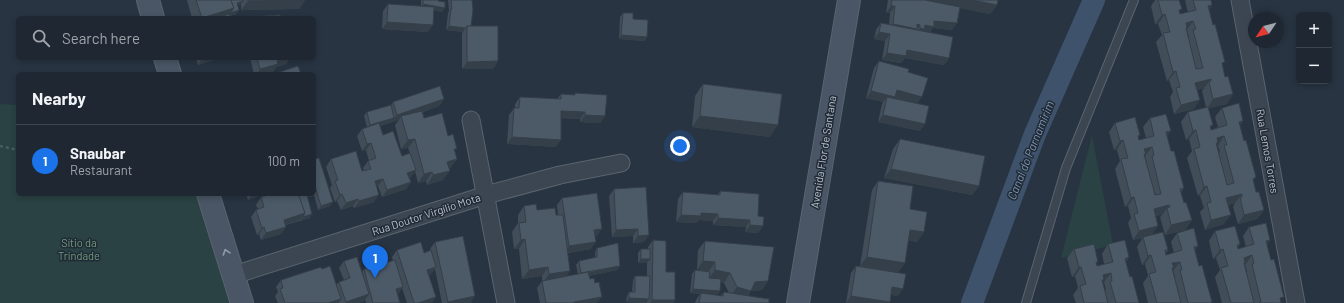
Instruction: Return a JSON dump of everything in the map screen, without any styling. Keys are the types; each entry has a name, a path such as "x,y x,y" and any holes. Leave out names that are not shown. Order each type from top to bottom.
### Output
{"main road":[{"path":"148,0 152,16"},
{"name":"Avenida Flor de Santana","path":"798,303 849,0"},
{"path":"166,60 169,72"},
{"path":"209,196 242,303"}],"street":[{"name":"Rua Lemos Torres","path":"1240,0 1296,303"},
{"path":"471,120 506,303"},
{"name":"Rua Doutor Virgílio Mota","path":"234,275 486,195 560,175 621,163"}],"lane":[{"path":"1026,303 1066,168 1134,0"}],"path":[{"path":"0,146 16,150"}],"green space":[{"name":"Sítio da Trindade","path":"0,104 16,105 16,196 196,196 230,303 0,303"},
{"path":"1092,135 1113,245 1061,258"}],"building":[{"path":"196,0 231,0 234,8 208,16 201,16"},
{"path":"231,0 243,1 237,3 239,10 230,13 234,8"},
{"path":"248,0 305,0 248,1"},
{"path":"423,0 438,0 445,2 445,8 423,4"},
{"path":"451,0 472,0 473,10 471,26 467,26 465,28 449,26 452,9"},
{"path":"892,0 925,0 960,7 957,23 934,21 934,27 925,25 924,29 920,28 920,25 917,24 917,29 893,24 895,6 891,6"},
{"path":"972,0 998,0 997,5"},
{"path":"1158,0 1179,0 1182,9 1179,10 1180,14 1196,10 1193,0 1211,0 1212,5 1208,6 1213,25 1215,24 1225,62 1222,63 1225,77 1228,76 1233,94 1213,99 1209,82 1211,79 1195,83 1200,100 1181,105 1176,88 1180,87 1176,71 1173,72 1163,33 1170,32 1165,14 1162,15","holes":["1193,21 1196,29 1193,30 1203,68 1196,69 1186,23"]},
{"path":"388,4 434,7 433,25 387,22"},
{"path":"623,13 633,13 633,19 648,20 647,37 621,35"},
{"path":"881,23 953,37 949,58 907,50 906,56 887,53 890,34 879,32"},
{"path":"467,26 498,26 498,61 467,62"},
{"path":"258,60 281,60 277,61 278,64 260,69"},
{"path":"879,61 909,69 908,72 928,78 922,97 897,90 895,97 871,91"},
{"path":"298,66 300,72 280,72"},
{"path":"703,84 782,94 778,125 700,116"},
{"path":"440,86 444,99 397,115 393,102"},
{"path":"575,93 607,95 605,116 585,115 585,112 561,111 561,140 512,137 514,108 519,108 520,97 561,99 561,94 575,95"},
{"path":"887,97 929,106 925,124 883,115"},
{"path":"1239,103 1243,121 1239,122 1244,141 1246,140 1256,177 1253,179 1256,192 1259,192 1264,210 1244,215 1240,197 1242,197 1242,194 1226,198 1231,215 1211,220 1207,203 1211,202 1207,186 1204,187 1194,149 1200,147 1196,130 1193,131 1188,112 1208,107 1213,125 1210,126 1211,130 1227,125 1222,108","holes":["1224,136 1227,145 1224,145 1234,183 1227,185 1216,143 1218,143 1217,138"]},
{"path":"391,105 394,118 370,125 367,112"},
{"path":"422,111 424,118 442,113 448,136 453,134 457,149 454,149 457,159 447,162 450,171 433,175 432,172 424,174 415,139 408,140 401,116"},
{"path":"1166,114 1171,131 1166,132 1171,151 1174,151 1184,188 1180,189 1184,203 1186,202 1192,220 1171,225 1167,208 1170,207 1169,205 1154,209 1158,226 1139,231 1134,214 1138,213 1134,197 1131,198 1121,159 1128,158 1123,140 1120,141 1115,123 1135,117 1140,135 1138,136 1139,140 1154,136 1150,118","holes":["1152,147 1154,155 1152,156 1161,194 1155,195 1144,149"]},
{"path":"379,123 383,135 393,131 402,156 410,153 416,170 407,173 411,182 387,190 383,179 375,181 379,195 346,203 342,194 340,195 335,181 338,180 331,159 356,151 362,171 371,169 368,161 376,158 371,143 367,144 362,129"},
{"path":"900,139 985,156 979,186 891,169"},
{"path":"319,158 333,202 321,206 316,190 316,159"},
{"path":"878,181 913,186 910,209 927,212 924,232 910,230 905,263 867,257"},
{"path":"646,187 649,235 638,236 638,229 616,230 614,189"},
{"path":"720,191 759,194 758,216 764,217 763,226 750,225 750,220 718,218 718,214 701,213 701,216 681,215 683,192 720,195"},
{"path":"597,193 602,229 594,230 596,242 569,246 562,198"},
{"path":"299,196 307,196 312,214 303,217 305,213"},
{"path":"300,196 305,213 284,220 286,227 266,233 264,227 262,228 256,210 264,207 261,197"},
{"path":"536,204 537,210 555,208 556,215 563,215 570,271 549,274 548,267 529,270 525,239 521,240 519,223 526,222 524,206"},
{"path":"1266,223 1270,240 1266,241 1271,260 1274,259 1284,297 1280,298 1281,303 1259,303 1261,302 1252,264 1254,264 1252,255 1244,258 1244,263 1254,303 1231,303 1221,268 1228,266 1223,249 1220,250 1215,231 1235,226 1240,244 1237,245 1238,249 1254,244 1249,227"},
{"path":"1194,228 1198,246 1194,247 1199,266 1202,265 1212,302 1188,303 1180,270 1182,270 1180,262 1172,263 1174,268 1172,268 1181,303 1157,303 1149,274 1156,272 1151,255 1148,256 1143,237 1163,232 1168,250 1165,250 1166,255 1182,250 1177,233"},
{"path":"463,236 475,296 448,302 435,242"},
{"path":"653,240 666,241 666,272 675,272 675,300 652,300"},
{"path":"1125,240 1129,257 1125,259 1130,277 1132,276 1139,303 1116,303 1110,282 1112,281 1111,273 1103,275 1104,280 1102,280 1108,303 1084,303 1080,286 1086,284 1074,249 1094,244 1098,262 1096,262 1097,266 1113,262 1108,244"},
{"path":"705,241 774,247 768,281 755,282 751,291 737,287 730,273 715,270 715,262 703,261"},
{"path":"421,242 424,253 431,250 436,267 427,270 436,297 414,303 397,250"},
{"path":"618,243 620,266 581,273 579,261 597,257 597,248"},
{"path":"641,249 650,249 650,259 641,259"},
{"path":"357,257 369,294 346,302 339,282 350,278 344,261"},
{"path":"395,260 403,287 396,289 400,303 373,303 364,269"},
{"path":"330,266 341,299 328,303 285,303 280,289 283,288 281,280 321,267 322,269"},
{"path":"856,266 906,274 903,289 892,287 890,302 851,296"},
{"path":"695,270 710,272 709,278 721,279 720,291 693,289"},
{"path":"588,272 590,279 594,278 595,283 599,282 602,297 574,303 546,303 542,281"},
{"path":"635,276 650,276 649,299 629,298 629,292 635,292"},
{"path":"724,292 769,299 769,303 699,303 701,293 723,296"}],"waterway":[{"name":"Canal do Parnamirim","path":"972,303 1035,134 1094,0"}],"place":[{"name":"Snaubar","path":"375,278"}]}
